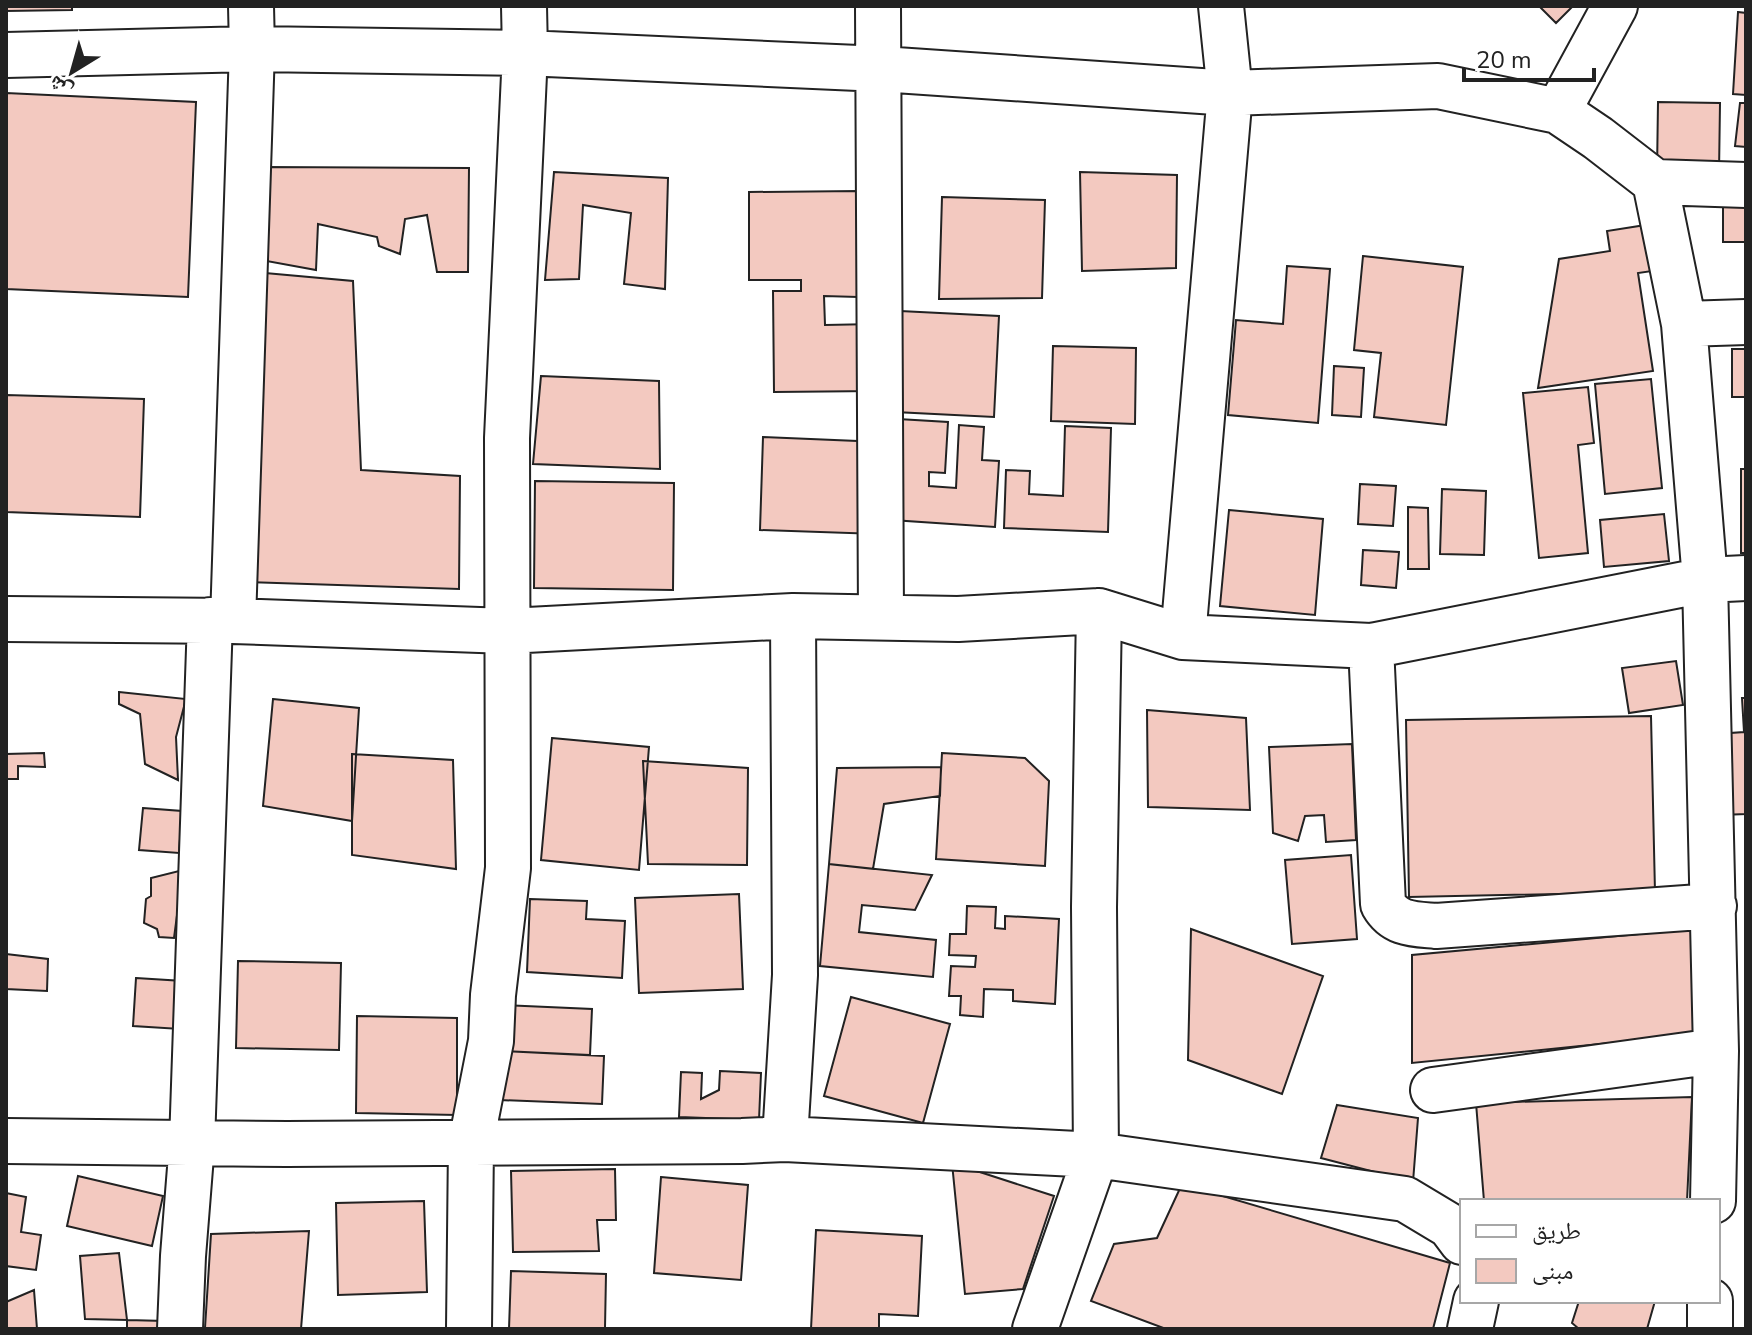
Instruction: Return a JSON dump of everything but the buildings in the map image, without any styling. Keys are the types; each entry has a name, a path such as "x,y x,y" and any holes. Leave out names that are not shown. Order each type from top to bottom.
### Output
{"street":[{"path":"180,1329 222,621 252,49 251,6"},
{"path":"469,1329 471,1143 491,1041 493,995 508,868 507,438 525,53 524,6"},
{"path":"878,6 881,69 881,617"},
{"path":"1183,637 1230,93 1221,6"},
{"path":"1558,111 1615,6"},
{"path":"6,55 252,49 525,53 881,69 1230,93 1438,86 1558,111 1655,182 1746,185"},
{"path":"1655,182 1684,324 1726,579 1729,828 1714,906 1716,1051 1713,1199"},
{"path":"1684,324 1746,322"},
{"path":"6,619 222,621 507,631 793,616 958,619 1099,611 1183,637 1371,646 1726,579"},
{"path":"1035,1329 1096,1155 1094,907 1099,611"},
{"path":"785,1139 795,975 793,616"},
{"path":"1371,646 1383,904 1389,915 1403,923 1436,926 1714,906"},
{"path":"1433,1090 1716,1051"},
{"path":"6,1141 471,1143 785,1139 1096,1155 1405,1199 1450,1226 1460,1239"},
{"path":"1470,1329 1476,1303"},
{"path":"1710,1303 1710,1329"}]}
